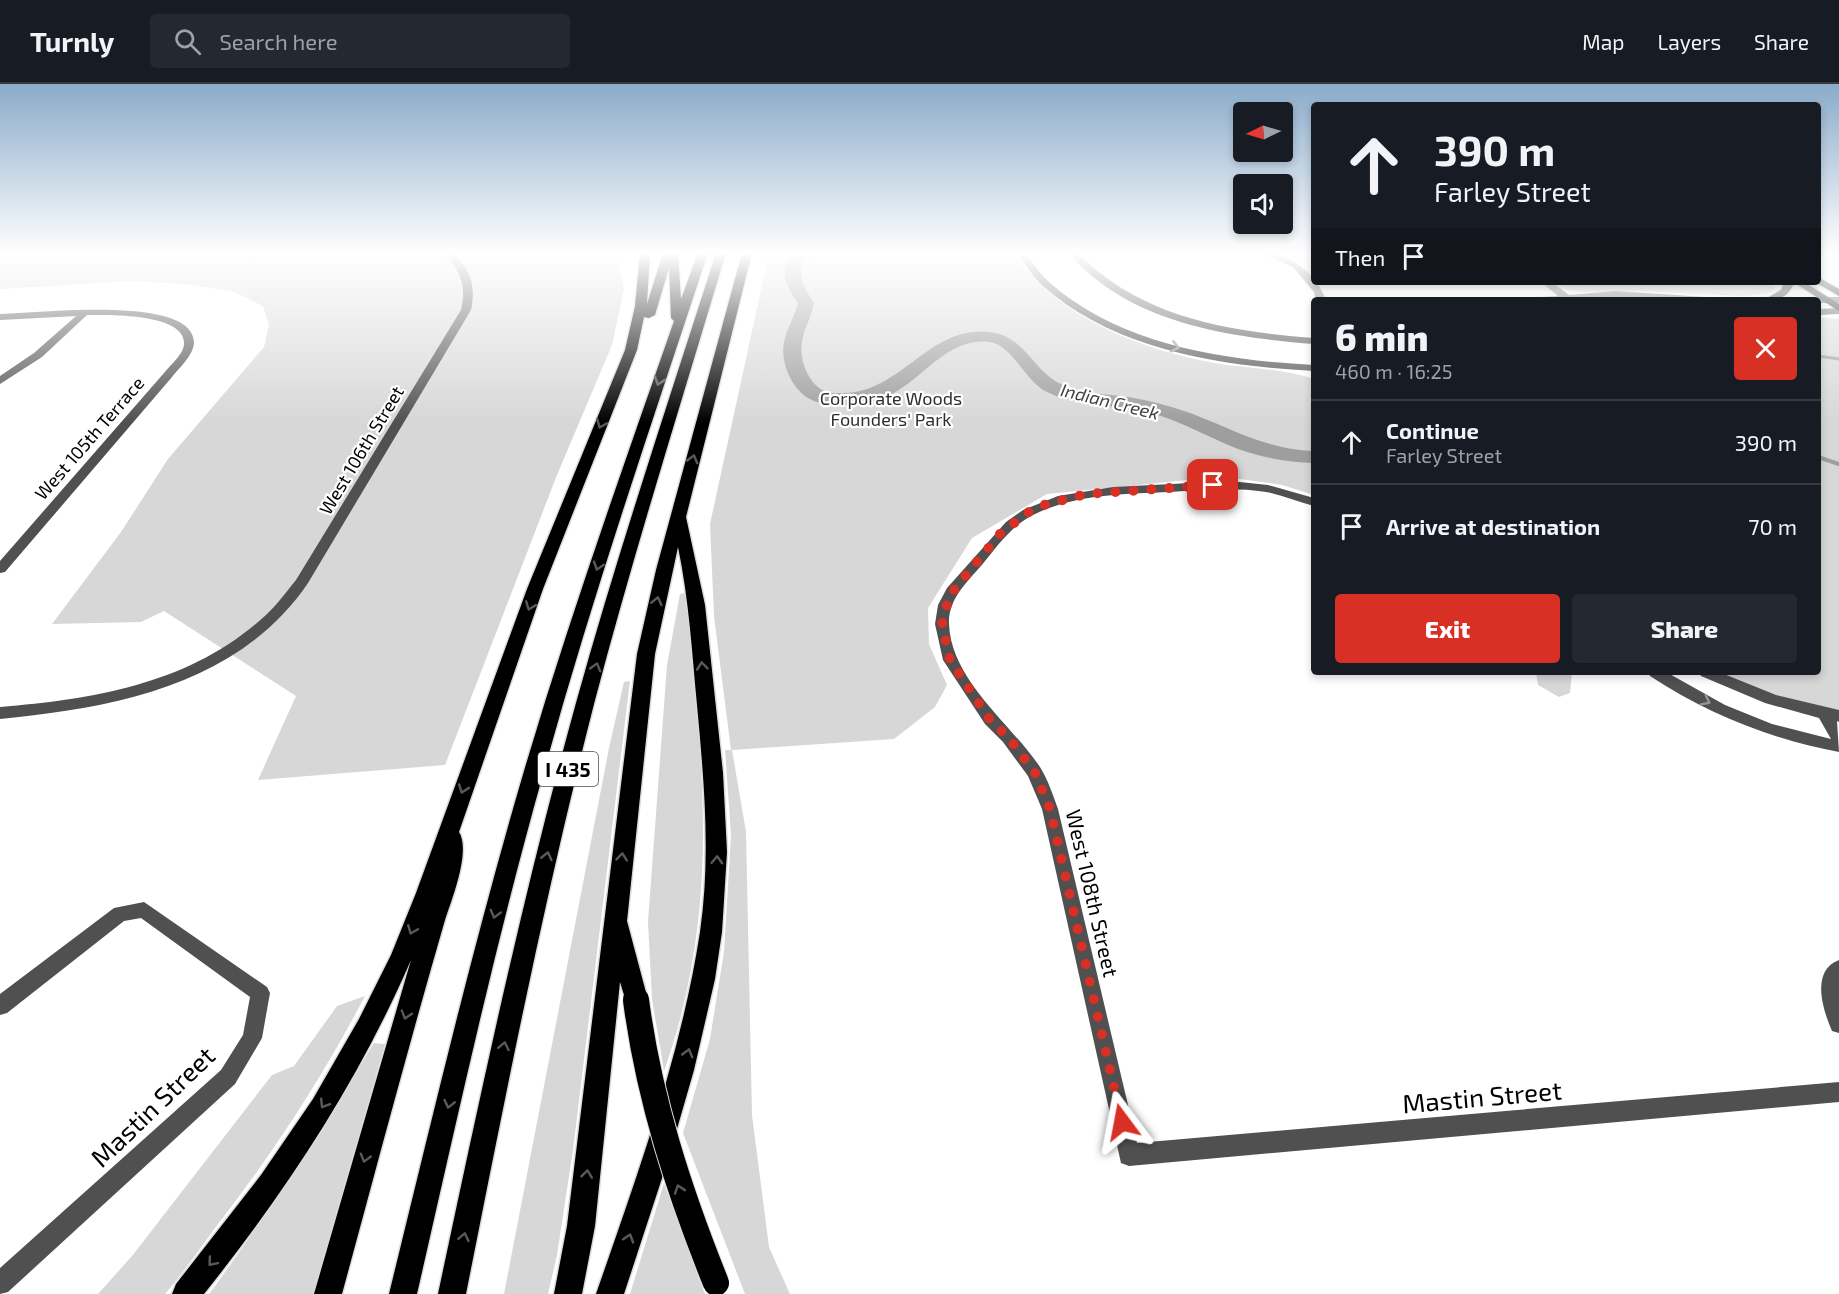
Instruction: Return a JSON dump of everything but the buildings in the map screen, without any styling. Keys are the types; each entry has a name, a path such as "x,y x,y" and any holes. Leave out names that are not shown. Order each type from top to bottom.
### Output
{"highway":[{"path":"186,1294 239,1229 293,1153 334,1088 387,988 413,929 528,610 631,350 640,309"},
{"path":"631,350 644,334 651,309"},
{"path":"677,309 678,326"},
{"name":"I 435","path":"403,1294 485,952 534,772 566,664 684,309"},
{"name":"I 435","path":"452,1294 525,951 569,765 620,581 704,309"},
{"path":"568,1294 581,1226 646,654 678,515 732,309"},
{"path":"610,1294 674,1102 692,1036 711,931 716,883 716,802 704,681 694,590 678,515"},
{"path":"328,1294 398,1041 450,868 454,816"},
{"path":"616,915 636,1000 651,1096 686,1208 719,1288"}],"street":[{"name":"West 106th Street","path":"0,712 63,708 128,696 180,677 235,648 271,621 301,583 460,322 465,309"},
{"path":"1081,309 1126,331 1207,355 1254,363 1311,368"},
{"path":"1158,309 1241,332 1311,341"},
{"path":"1821,312 1839,310"},
{"path":"0,317 83,314"},
{"path":"0,381 38,355 83,314"},
{"name":"West 105th Terrace","path":"0,569 184,355 189,340 188,333 182,326 163,317 147,314 83,314"},
{"name":"West 108th Street","path":"1129,1155 1044,789 1026,760 1009,738 990,720 955,670 946,650 942,633 943,614 954,588 1000,534 1027,513 1044,505 1086,494 1230,485 1268,489 1311,501"},
{"path":"1660,675 1707,702 1753,723 1804,739 1839,746"},
{"path":"1713,675 1770,699 1832,715 1839,738"},
{"name":"Mastin Street","path":"0,1006 120,914 144,910 260,993 252,1038 228,1077 0,1284"},
{"path":"1839,969 1835,973 1828,997 1839,1024"},
{"name":"Mastin Street","path":"1129,1155 1839,1092"}],"green space":[{"path":"264,309 620,309 612,345 557,475 445,765 258,780 296,696 164,611 141,622 52,624 121,532 168,459 264,347 269,325"},
{"name":"Corporate Woods Founders' Park","path":"757,309 1072,309 1103,327 1158,349 1215,363 1311,378 1311,494 1282,485 1240,479 1209,478 1047,494 972,538 928,608 929,644 947,685 935,707 894,739 732,750 746,832 752,1115 769,1247 790,1294 745,1294 683,1133 710,1039 724,952 731,835 725,750 731,750 714,616 710,524"},
{"path":"1821,317 1839,319 1839,711 1774,696 1724,675 1821,675"},
{"path":"686,593 701,774 703,834 701,894 688,984 664,1071 652,999 648,922 667,665 680,594"},
{"path":"1536,675 1572,675 1570,693 1559,697 1538,685"},
{"path":"630,681 573,1150 557,1255 548,1294 504,1294 609,748 624,682"},
{"path":"365,996 314,1086 276,1144 185,1270 165,1294 98,1294 132,1256 272,1075 294,1066 337,1006"},
{"path":"374,1043 385,1044 314,1294 209,1294 274,1201"},
{"path":"664,1183 705,1294 630,1294"}],"waterway":[{"name":"Indian Creek","path":"805,309 794,337 793,356 797,371 805,384 810,390 824,397 847,399 878,394 947,345 960,339 991,337 1007,343 1045,383 1055,389 1078,396 1142,405 1164,411 1269,452 1311,457"},
{"name":"Indian Creek","path":"1821,356 1839,359"},
{"path":"1821,458 1839,464"}],"route":[{"path":"1122,1122 1044,789 1009,738 990,720 955,670 946,650 942,633 943,614 954,588 1000,534 1027,513 1062,499 1086,494 1213,485"}]}
